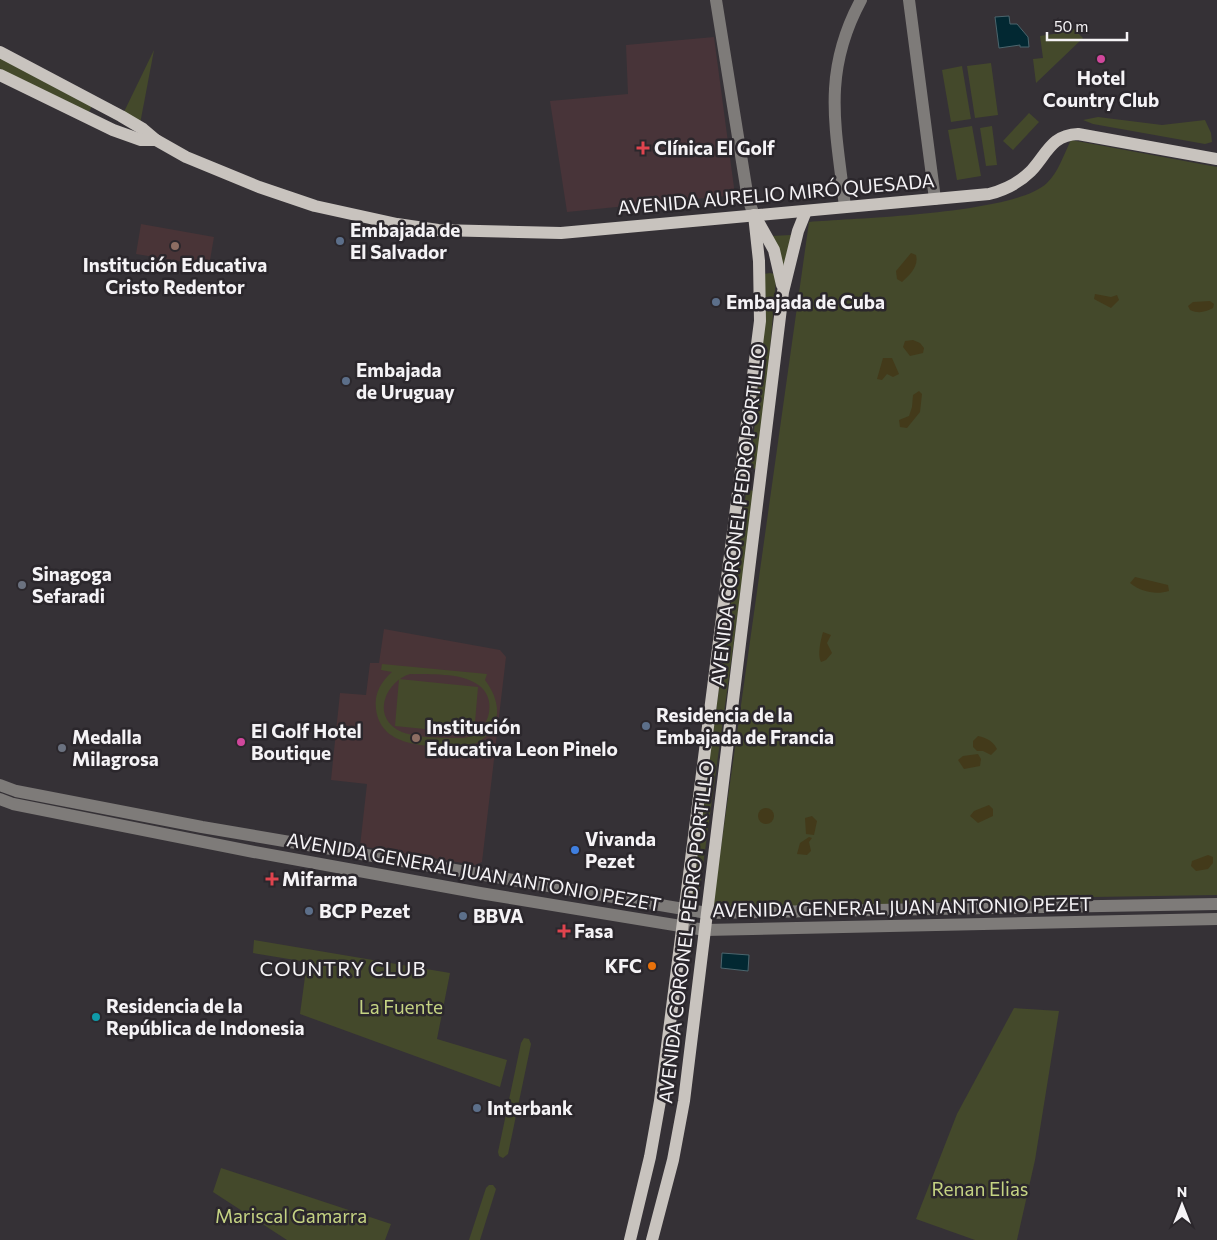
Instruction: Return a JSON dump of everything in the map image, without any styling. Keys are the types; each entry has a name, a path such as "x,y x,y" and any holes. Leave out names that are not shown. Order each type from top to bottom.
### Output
{"main road":[{"path":"0,52 143,128 156,140"},
{"path":"0,74 113,130 141,140 156,140"},
{"name":"AVENIDA AURELIO MIRÓ QUESADA","path":"156,140 186,157 260,187 315,206 438,230 494,232 561,233 990,194 1002,191 1031,171 1054,141 1069,134 1217,159"},
{"name":"AVENIDA CORONEL PEDRO PORTILLO","path":"652,1240 673,1160 684,1101 762,480 783,292 798,231 806,211"},
{"path":"754,215 774,250 780,270 783,292"},
{"name":"AVENIDA CORONEL PEDRO PORTILLO","path":"630,1240 650,1157 660,1101 760,321 760,279 754,215"},
{"path":"760,279 762,273 767,269 774,267 780,270"}],"street":[{"path":"716,0 748,199 754,215"},
{"path":"845,207 835,122 834,84 845,36 861,0"},
{"path":"909,0 935,200"},
{"name":"AVENIDA GENERAL JUAN ANTONIO PEZET","path":"0,785 21,792 166,821 707,913 1217,904"},
{"name":"AVENIDA GENERAL JUAN ANTONIO PEZET","path":"0,800 254,852 705,930 1217,919"}],"shaded area":[{"name":"Clínica El Golf","path":"714,37 735,195 567,212 550,101 628,94 626,45"},
{"name":"Institución Educativa Cristo Redentor","path":"141,224 214,237 209,266 136,254"},
{"name":"Institución Educativa Leon Pinelo","path":"384,629 500,650 506,657 482,862 475,865 360,846 367,784 331,780 340,693 366,695 370,663 379,663"}],"green space":[{"path":"1074,29 1083,38 1036,83 1033,59 1043,58 1040,36"},
{"path":"154,50 140,124 122,116"},
{"path":"0,56 94,102 89,112 0,69"},
{"path":"991,63 998,115 975,118 967,66"},
{"path":"962,66 971,119 951,122 942,70"},
{"path":"1029,113 1039,122 1013,150 1003,141"},
{"path":"1098,117 1162,125 1205,120 1211,133 1212,142 1205,144 1093,124 1083,120"},
{"path":"972,126 981,176 957,180 948,130"},
{"path":"992,126 997,165 986,166 980,128"},
{"path":"1071,140 1217,167 1217,895 1092,897 721,910 713,904 809,222 935,213 1003,202 1030,193 1047,183 1058,169"},
{"path":"791,235 784,268 771,236"},
{"path":"764,274 775,274 776,279 760,466 754,469 751,463 766,306"},
{"path":"748,489 753,491 754,496 699,894 694,901 691,898 691,891"},
{"path":"382,664 487,674 485,680 496,702 496,722 484,738 475,744 462,748 422,745 397,739 387,732 380,722 376,709 376,698 379,688 392,672 381,670","holes":["410,674 453,676 470,680 477,684 484,691 490,708 484,725 470,737 460,738 418,736 396,729 385,715 385,698 395,683"]},
{"path":"399,679 478,687 474,734 395,726"},
{"name":"La Fuente","path":"254,940 450,973 437,1039 507,1060 500,1087 300,1014 307,962 253,953"},
{"name":"Renan Elias","path":"1014,1008 1059,1011 1035,1160 1017,1240 975,1240 916,1219 957,1114"},
{"path":"524,1038 529,1039 531,1044 508,1154 503,1158 499,1156 498,1152 521,1043"},
{"name":"Mariscal Gamarra","path":"221,1168 391,1224 385,1240 287,1240 213,1192"},
{"path":"489,1185 493,1185 496,1189 480,1240 469,1240 486,1188"}],"sand":[{"path":"911,253 916,255 915,267 902,282 897,279 896,271"},
{"path":"1095,294 1111,297 1117,295 1119,300 1111,308 1094,299"},
{"path":"1210,301 1214,304 1213,308 1205,311 1193,311 1188,306 1193,302"},
{"path":"913,340 920,343 924,348 923,353 910,356 903,347 905,341"},
{"path":"883,358 892,358 899,374 893,377 887,374 882,380 877,379"},
{"path":"919,391 922,394 920,412 907,428 900,427 899,420 909,416 913,395"},
{"path":"1135,577 1168,585 1169,591 1154,593 1139,589 1130,583"},
{"path":"823,632 831,635 827,643 832,653 826,660 821,662 819,651"},
{"path":"978,736 994,744 997,749 991,755 983,751 977,751 973,747 973,741"},
{"path":"978,754 981,759 980,766 964,769 958,760 963,756"},
{"path":"989,805 993,809 993,816 978,823 970,816 974,811"},
{"path":"766,808 774,816 766,824 758,816"},
{"path":"812,816 817,821 814,835 806,834 805,818"},
{"path":"809,837 812,838 809,842 811,851 807,855 797,854 800,843"},
{"path":"1208,855 1213,857 1213,863 1208,869 1196,871 1191,866 1192,861"}],"water":[{"path":"1009,16 1010,24 1017,24 1028,37 1029,47 1020,47 1020,45 999,48 995,17"},
{"path":"722,953 749,955 748,971 721,968"}],"place":[{"name":"Hotel Country Club","path":"1101,59"},
{"name":"Clínica El Golf","path":"643,148"},
{"name":"Embajada de El Salvador","path":"340,241"},
{"name":"Institución Educativa Cristo Redentor","path":"175,246"},
{"name":"Embajada de Cuba","path":"716,302"},
{"name":"Embajada de Uruguay","path":"346,381"},
{"name":"Sinagoga Sefaradi","path":"22,585"},
{"name":"Residencia de la Embajada de Francia","path":"646,726"},
{"name":"Institución Educativa Leon Pinelo","path":"416,738"},
{"name":"El Golf Hotel Boutique","path":"241,742"},
{"name":"Medalla Milagrosa","path":"62,748"},
{"name":"Vivanda Pezet","path":"575,850"},
{"name":"Mifarma","path":"272,879"},
{"name":"BCP Pezet","path":"309,911"},
{"name":"BBVA","path":"463,916"},
{"name":"Fasa","path":"564,931"},
{"name":"KFC","path":"652,966"},
{"name":"Residencia de la República de Indonesia","path":"96,1017"},
{"name":"Interbank","path":"477,1108"}],"district":[{"name":"COUNTRY CLUB","path":"343,969"}]}
